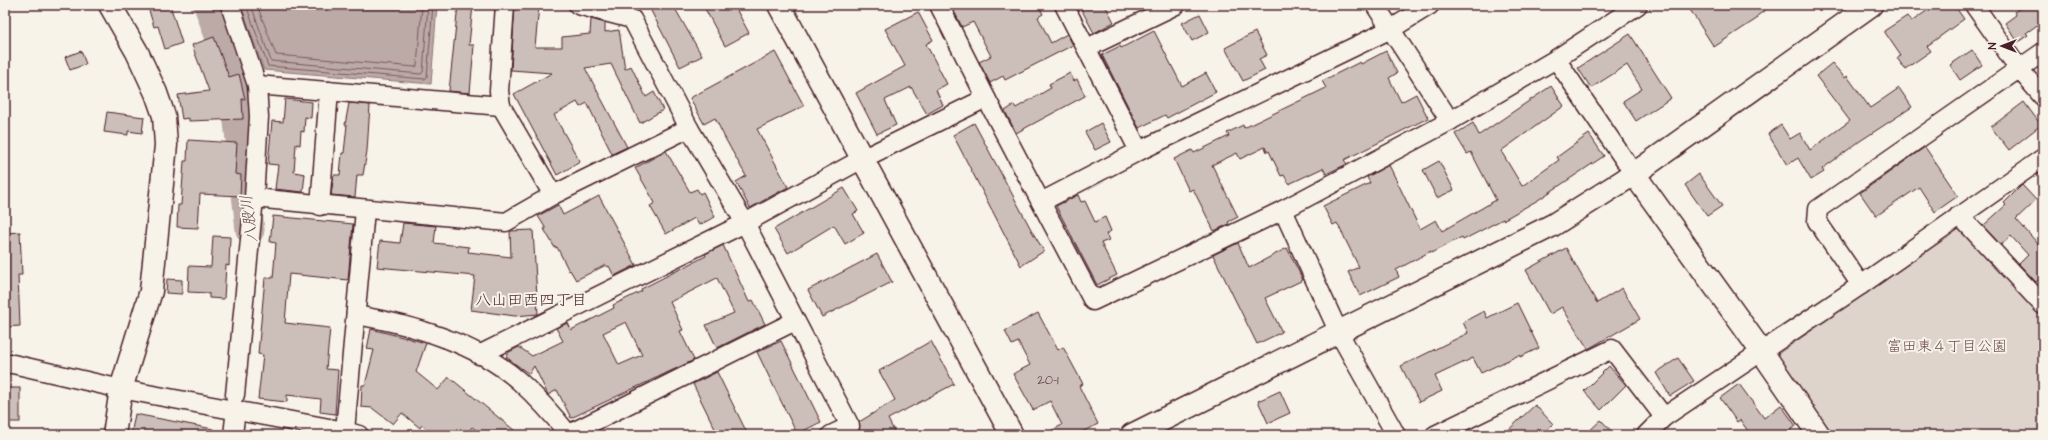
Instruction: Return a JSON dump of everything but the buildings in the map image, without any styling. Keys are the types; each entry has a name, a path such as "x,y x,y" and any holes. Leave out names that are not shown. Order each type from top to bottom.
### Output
{"street":[{"path":"110,5 137,52 161,106 164,116 166,145 150,291 121,389 114,435"},
{"path":"230,5 256,86 260,117 233,435"},
{"path":"505,5 499,91 502,106 553,195"},
{"path":"578,5 632,19 689,128 744,223 795,321 855,430 831,435"},
{"path":"779,5 1012,435"},
{"path":"940,5 986,98 1093,301 1283,210 1450,121 1556,59 1638,5"},
{"path":"1064,5 1139,151"},
{"path":"1086,48 1176,5"},
{"path":"1375,5 1450,121"},
{"path":"1041,202 1139,151 1391,29 1430,5"},
{"path":"1132,435 1339,333 1553,224 1634,174 1872,5"},
{"path":"1974,5 2019,69 2043,97"},
{"path":"1861,285 1817,221 1818,209 2043,52"},
{"path":"1556,59 1634,174 1762,352 1819,435"},
{"path":"256,86 502,106"},
{"path":"320,206 329,91"},
{"path":"479,355 744,223 862,159 986,98"},
{"path":"254,198 320,206 506,222 553,195 689,128"},
{"path":"1646,435 1664,417 1861,285 2043,158"},
{"path":"5,364 121,389 235,402 352,433 356,315 365,210"},
{"path":"1283,210 1339,333 1396,435"},
{"path":"1960,215 2043,305"},
{"path":"356,315 406,325 432,333 479,355 518,381 569,435 795,321"},
{"path":"1435,435 1612,349 1664,417"}],"green space":[{"name":"富田東４丁目公園","path":"1959,228 2043,317 2043,435 1832,435 1775,356"}],"water":[{"path":"241,5 437,5 431,84 264,70"}],"waterway":[{"name":"八股川","path":"208,5 229,63 237,113 250,230"}],"district":[{"name":"八山田西四丁目","path":"531,299"}]}
